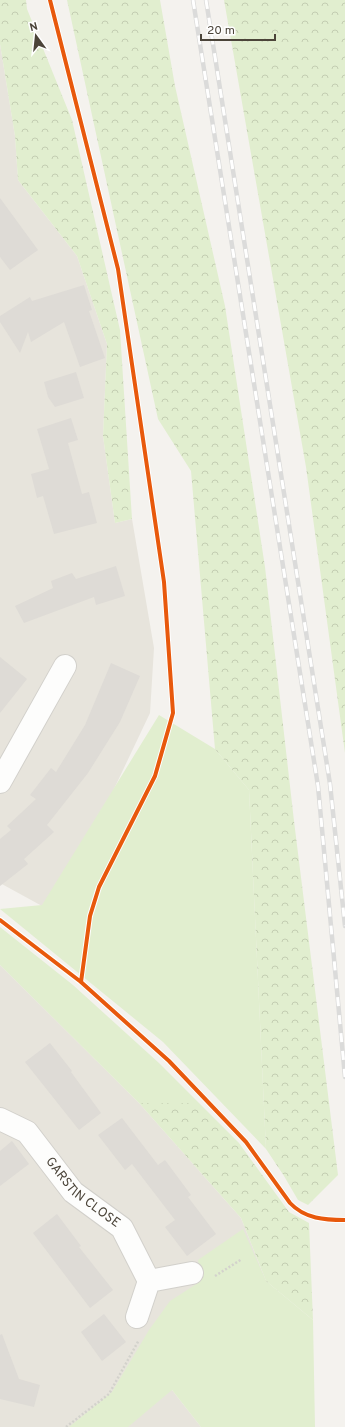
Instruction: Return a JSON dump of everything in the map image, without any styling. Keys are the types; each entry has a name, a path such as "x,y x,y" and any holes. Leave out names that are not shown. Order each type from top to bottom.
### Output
{"street":[{"path":"0,782 8,749 65,666"},
{"name":"GARSTIN CLOSE","path":"0,1118 27,1132 73,1192 122,1228 149,1281"},
{"path":"137,1317 149,1281 192,1273"}],"path":[{"path":"66,1427 109,1394 145,1328 137,1317"}],"shaded area":[{"path":"0,44 15,136 18,180 77,256 107,344 103,436 115,523 132,519 154,648 150,713 104,810 42,906 0,883"},
{"path":"0,965 139,1103 241,1218 266,1281 172,1390 201,1427 0,1427"}],"green space":[{"path":"0,0 26,0 27,9 72,120 120,330 132,519 115,523 103,436 107,344 77,256 18,180 15,136 0,44"},
{"path":"67,0 160,0 175,86 225,306 265,567 294,821 338,1175 308,1205 298,1200 266,1149 249,790 215,749 191,471 158,419"},
{"path":"224,0 345,0 345,753 306,467"},
{"path":"159,715 215,749 249,790 266,1149 163,1042 0,909 42,905"},
{"path":"0,927 73,985 159,1063 199,1103 139,1103 0,965"},
{"path":"139,1103 199,1103 239,1143 289,1212 309,1223 313,1320 266,1281 241,1218"},
{"path":"243,1229 266,1281 313,1320 315,1427 201,1427 172,1390 128,1427 69,1427 112,1392 149,1330 170,1301 201,1281 198,1260"}],"building":[{"path":"0,198 38,250 10,270 0,257"},
{"path":"84,285 92,310 89,311 105,358 80,367 64,322 31,342 28,332 20,353 0,322 0,316 30,297 32,301"},
{"path":"76,372 84,398 55,407 48,397 44,382"},
{"path":"71,418 78,440 68,443 82,494 89,492 97,523 54,534 43,496 37,498 31,474 49,469 37,429"},
{"path":"116,566 125,596 96,605 94,597 24,623 15,606 53,588 51,581 72,573 76,579"},
{"path":"0,657 27,679 0,713"},
{"path":"111,663 140,676 120,722 88,773 47,825 54,832 24,859 28,864 0,886 0,839 11,830 7,826 36,799 30,795 51,768 56,772 85,725"},
{"path":"50,1043 72,1071 71,1072 101,1113 79,1130 25,1062"},
{"path":"122,1118 158,1165 165,1160 191,1195 188,1197 216,1234 187,1256 165,1227 175,1220 132,1164 125,1170 98,1135"},
{"path":"12,1141 29,1164 0,1186 0,1151"},
{"path":"57,1214 81,1246 79,1247 113,1290 90,1308 33,1233"},
{"path":"104,1314 126,1342 102,1361 81,1332"},
{"path":"2,1334 19,1379 40,1385 34,1407 0,1399 0,1335"}],"railway":[{"path":"193,0 318,786 345,1077"},
{"path":"206,0 330,784 345,926"}],"cycle path":[{"path":"50,0 118,269 164,582 173,713 155,776 99,887 90,916 81,982"},
{"path":"0,920 81,982 169,1061 246,1142 290,1203 302,1212 316,1218 345,1220"}]}
